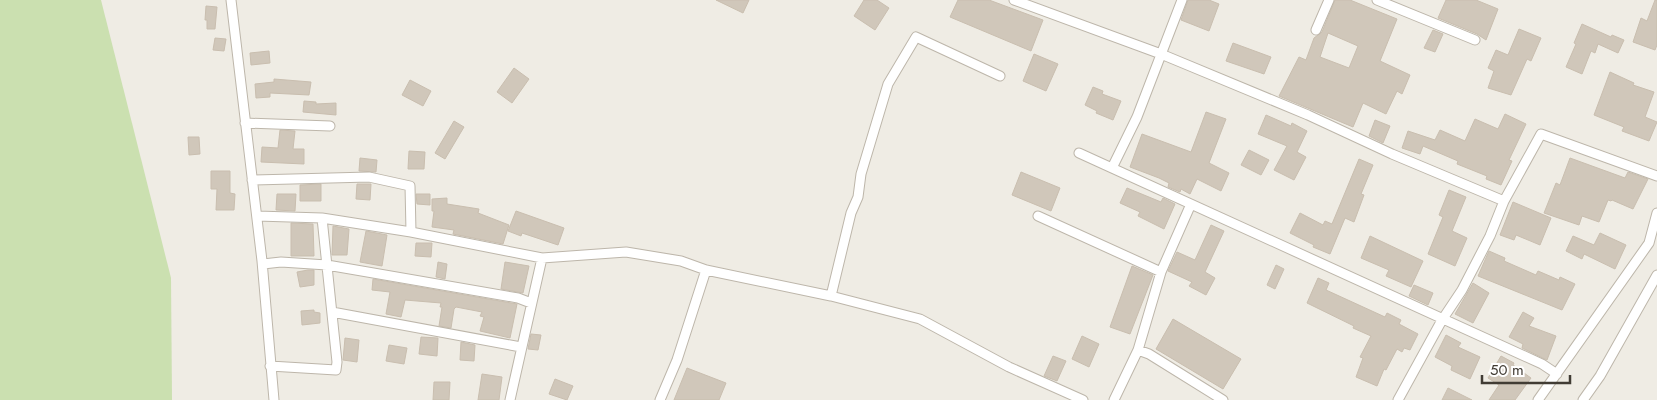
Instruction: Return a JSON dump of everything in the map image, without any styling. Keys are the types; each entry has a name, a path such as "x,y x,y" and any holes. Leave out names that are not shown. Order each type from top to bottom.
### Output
{"street":[{"path":"231,0 257,216 274,400"},
{"path":"1014,0 1161,54 1308,115 1392,154 1504,201"},
{"path":"1112,168 1137,117 1182,0"},
{"path":"1316,30 1328,0"},
{"path":"1377,0 1476,40"},
{"path":"832,296 851,213 858,197 862,174 888,84 916,37 1000,76"},
{"path":"245,124 330,126"},
{"path":"1398,400 1442,320 1462,290 1490,236 1504,201 1540,134 1657,176"},
{"path":"1079,153 1542,364 1557,374"},
{"path":"252,180 369,177 410,186 411,232"},
{"path":"1114,400 1138,350 1161,272 1191,204"},
{"path":"1538,400 1649,243 1657,213"},
{"path":"257,216 322,218 411,232 542,258 626,252 681,261 706,270 832,296 920,319 1009,367 1083,400"},
{"path":"1038,216 1161,272"},
{"path":"270,366 336,370 337,362 322,218"},
{"path":"510,400 542,258"},
{"path":"262,264 281,262 327,265 518,298 531,303"},
{"path":"660,400 677,360 706,270"},
{"path":"1583,400 1600,376 1657,275"},
{"path":"332,312 521,347"},
{"path":"1138,350 1149,354 1223,400"}],"green space":[{"path":"0,0 101,0 171,278 172,400 0,400"}],"building":[{"path":"716,0 749,0 743,13"},
{"path":"864,0 877,0 889,8 875,30 854,16"},
{"path":"958,0 989,0 1043,20 1031,51 950,17"},
{"path":"1188,0 1209,0 1219,4 1209,31 1181,20"},
{"path":"1335,0 1350,0 1397,19 1380,61 1410,75 1402,94 1397,91 1386,114 1363,103 1353,127 1279,96 1299,57 1306,60 1314,38 1322,32","holes":["1328,33 1358,46 1349,68 1320,57"]},
{"path":"1446,0 1476,0 1498,9 1486,40 1477,34 1438,18"},
{"path":"1655,0 1657,0 1657,45 1655,50 1633,42 1641,18 1647,21"},
{"path":"206,6 217,7 215,29 207,29 207,20 205,20"},
{"path":"1582,24 1611,37 1612,35 1624,40 1618,53 1598,44 1595,53 1591,51 1582,74 1566,67"},
{"path":"1519,29 1541,38 1531,61 1527,59 1511,95 1488,88 1494,71 1488,68 1496,50 1508,55"},
{"path":"1433,30 1443,34 1435,52 1424,48"},
{"path":"215,38 226,39 224,51 213,50"},
{"path":"1233,43 1271,57 1264,74 1226,61"},
{"path":"269,51 270,63 251,65 250,53"},
{"path":"1034,54 1058,64 1046,91 1023,81"},
{"path":"514,68 529,79 512,103 497,92"},
{"path":"1610,72 1634,83 1633,85 1654,92 1645,117 1657,122 1649,141 1622,131 1624,127 1594,115"},
{"path":"274,79 311,82 309,95 270,93 270,97 256,98 255,84 274,82"},
{"path":"410,80 431,91 423,106 402,95"},
{"path":"1093,87 1103,91 1102,94 1121,101 1113,120 1096,113 1097,111 1085,105"},
{"path":"304,101 316,102 316,104 336,103 336,115 303,112"},
{"path":"1206,112 1226,119 1209,163 1229,173 1221,191 1197,179 1190,194 1181,189 1180,192 1168,187 1169,183 1159,178 1130,167 1142,134 1191,152"},
{"path":"1505,114 1526,124 1509,160 1512,161 1501,185 1486,179 1487,176 1457,164 1458,161 1423,146 1420,154 1402,148 1408,131 1435,140 1440,130 1465,141 1475,119 1498,129"},
{"path":"1266,115 1291,126 1292,123 1307,131 1297,152 1306,157 1294,180 1274,170 1287,146 1258,134"},
{"path":"1375,120 1390,126 1383,143 1369,136"},
{"path":"454,121 464,127 445,159 435,153"},
{"path":"280,130 295,131 293,149 304,149 304,164 261,162 262,147 278,148"},
{"path":"188,137 199,137 200,154 189,155"},
{"path":"1249,150 1269,160 1261,175 1241,165"},
{"path":"409,151 425,152 424,169 408,169"},
{"path":"360,158 377,160 376,172 359,171"},
{"path":"1570,158 1625,178 1628,172 1648,179 1633,209 1608,200 1599,222 1582,216 1579,225 1544,213 1556,183 1560,185"},
{"path":"1359,159 1373,165 1361,194 1364,195 1354,222 1345,218 1330,254 1313,247 1314,245 1290,233 1300,213 1323,225 1325,221 1332,224"},
{"path":"211,171 230,171 230,193 235,194 234,210 216,210 217,189 211,189"},
{"path":"1021,172 1060,188 1051,211 1012,195"},
{"path":"321,184 321,201 300,201 300,185"},
{"path":"357,184 371,184 370,200 356,199"},
{"path":"1127,188 1161,202 1163,198 1175,204 1164,229 1138,216 1140,212 1120,203"},
{"path":"1449,190 1466,197 1452,231 1467,238 1455,266 1428,254 1443,217 1439,215"},
{"path":"277,194 296,194 295,211 276,210"},
{"path":"416,194 430,194 430,205 417,204"},
{"path":"447,198 447,204 479,209 478,213 509,225 503,244 453,234 454,230 432,227 434,211 432,211 432,199"},
{"path":"1513,202 1551,218 1540,245 1516,235 1514,240 1500,235"},
{"path":"516,211 564,228 558,245 522,233 521,236 508,231"},
{"path":"291,223 313,224 314,256 291,256"},
{"path":"1211,225 1224,231 1205,272 1215,278 1206,295 1189,286 1192,282 1168,271 1177,252 1195,260"},
{"path":"333,226 349,229 347,255 332,255"},
{"path":"366,231 387,235 382,266 360,262"},
{"path":"1600,233 1626,245 1615,269 1584,254 1582,259 1566,251 1573,236 1594,245"},
{"path":"1370,236 1423,261 1411,287 1386,276 1389,270 1361,258"},
{"path":"416,243 432,243 431,257 415,256"},
{"path":"1489,251 1505,258 1504,261 1536,275 1538,271 1559,280 1560,277 1575,284 1562,310 1478,276"},
{"path":"438,262 447,264 445,279 436,277"},
{"path":"505,262 529,266 523,293 501,289"},
{"path":"1276,265 1284,269 1275,289 1267,285"},
{"path":"1132,266 1153,275 1130,334 1110,327"},
{"path":"314,270 314,285 300,287 297,272"},
{"path":"1318,278 1329,283 1326,290 1385,317 1387,313 1401,320 1399,324 1418,334 1410,350 1404,348 1402,352 1397,349 1386,370 1384,369 1377,386 1356,377 1363,358 1360,357 1371,336 1307,303"},
{"path":"373,279 517,304 510,338 480,331 484,317 480,316 482,312 456,307 451,328 439,326 441,303 405,300 401,317 386,314 390,292 372,290"},
{"path":"1473,283 1489,293 1473,323 1455,314"},
{"path":"1414,285 1433,293 1428,305 1409,296"},
{"path":"314,310 314,312 320,313 320,323 302,325 301,311"},
{"path":"1523,312 1534,318 1529,326 1556,336 1547,360 1522,348 1523,344 1509,337"},
{"path":"1173,319 1241,359 1223,389 1156,349"},
{"path":"531,334 541,335 538,350 528,349"},
{"path":"1446,335 1461,343 1458,347 1480,357 1470,379 1451,370 1452,366 1435,357"},
{"path":"1082,336 1099,344 1089,367 1072,359"},
{"path":"421,337 438,338 437,356 419,354"},
{"path":"345,338 359,340 357,362 343,360"},
{"path":"461,342 475,345 474,361 460,360"},
{"path":"389,345 407,348 404,364 386,361"},
{"path":"1053,356 1066,361 1057,381 1044,376"},
{"path":"1501,356 1514,363 1513,365 1531,378 1515,400 1489,400 1499,385 1488,378"},
{"path":"687,368 726,383 719,400 674,400"},
{"path":"482,374 502,377 499,400 478,400"},
{"path":"555,379 573,386 567,400 549,394"},
{"path":"434,382 450,382 449,400 433,400"},
{"path":"1448,388 1472,400 1442,400"}]}
